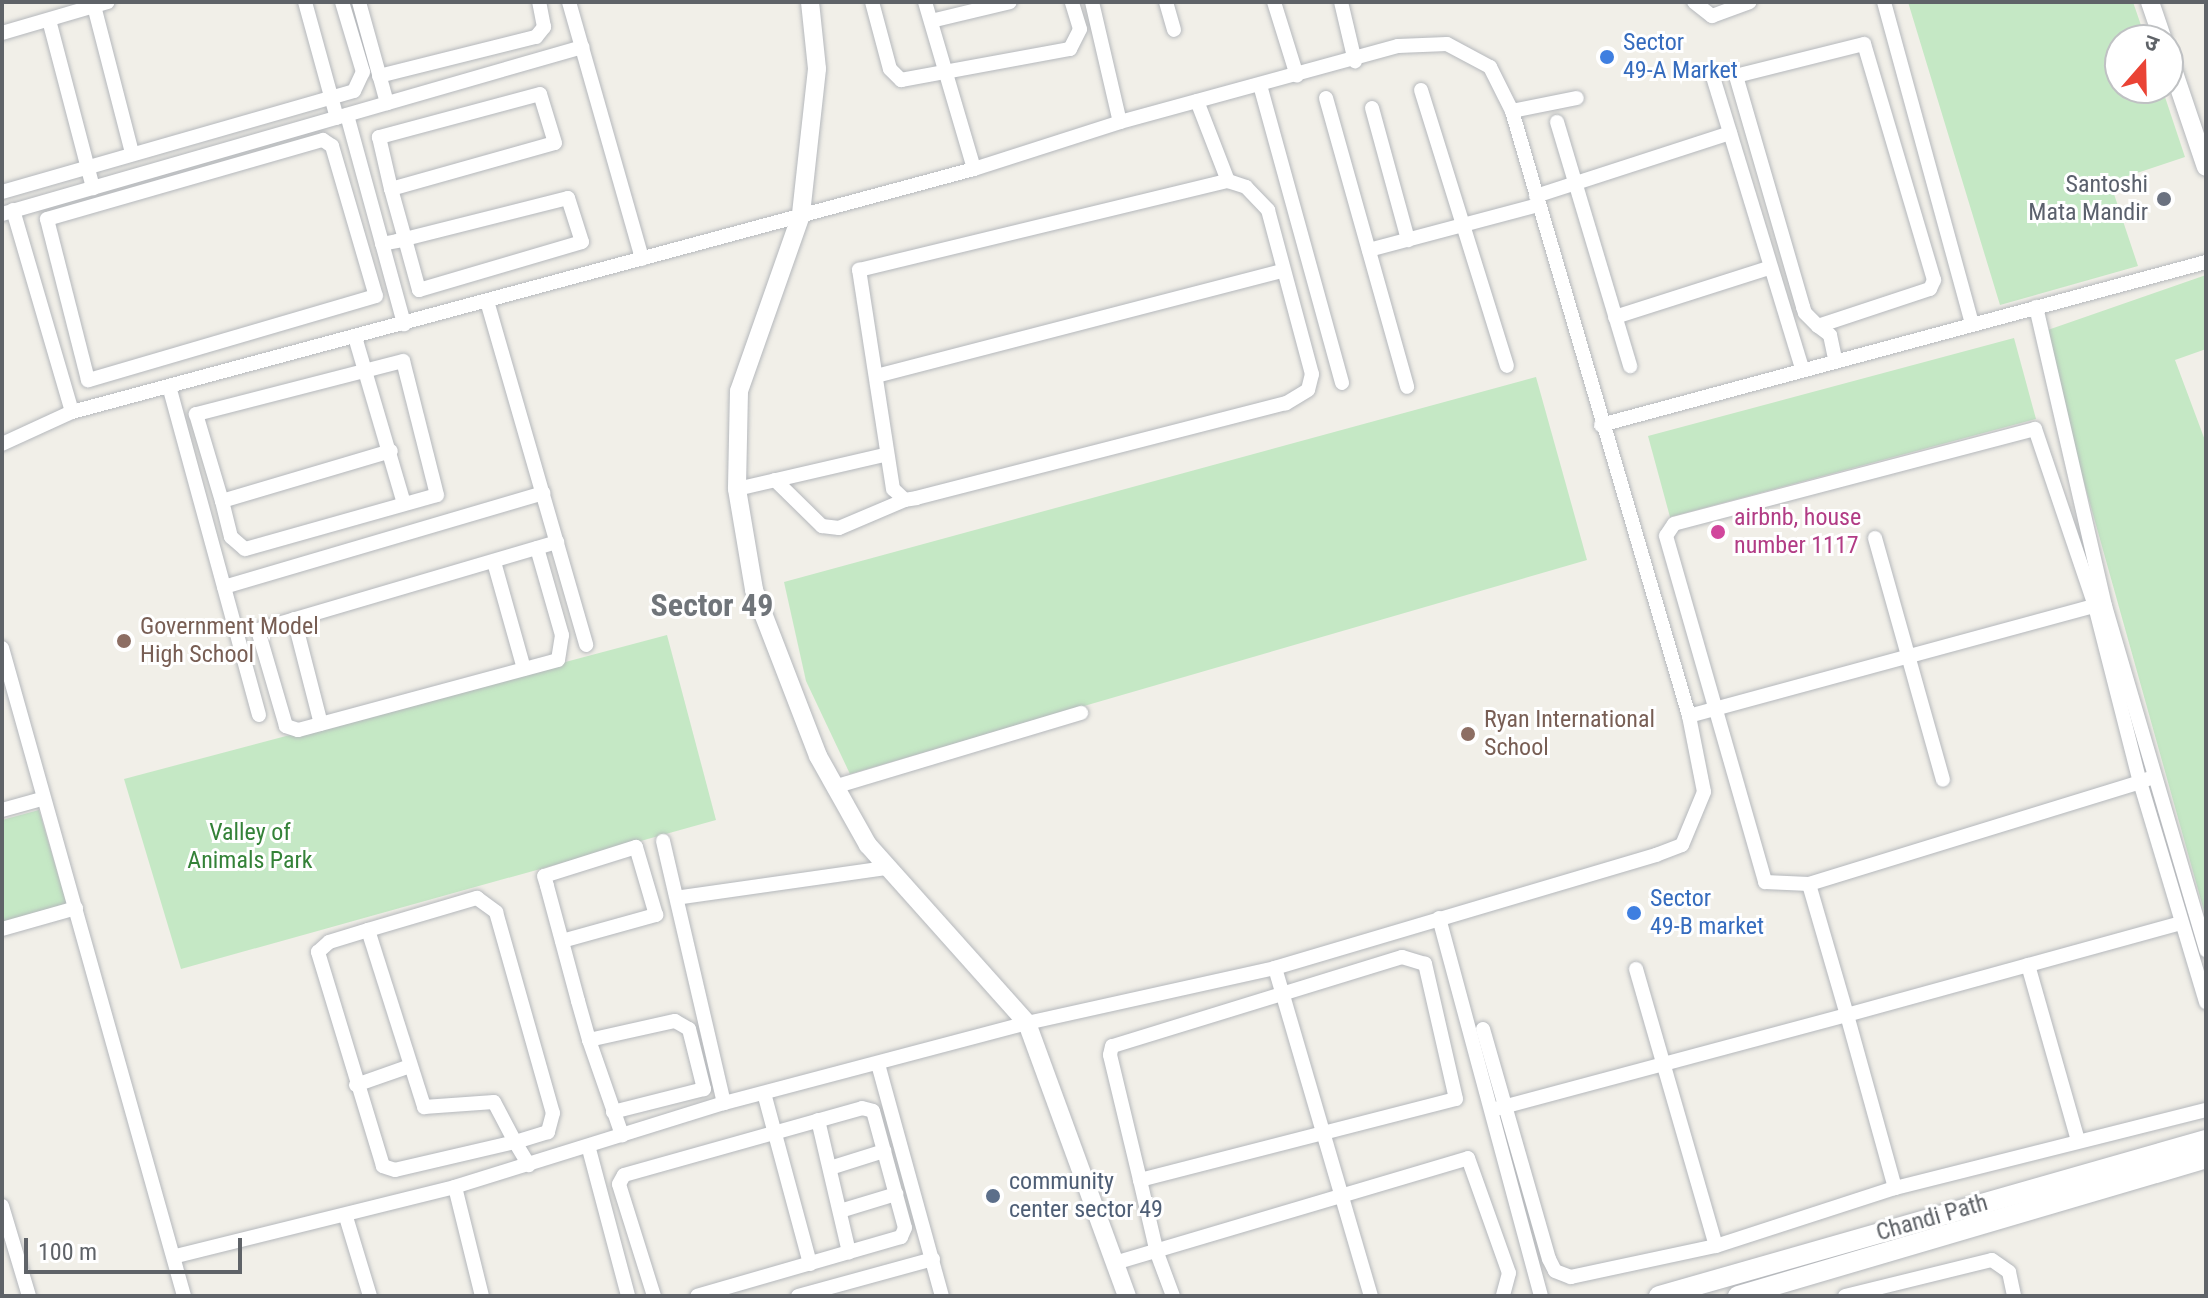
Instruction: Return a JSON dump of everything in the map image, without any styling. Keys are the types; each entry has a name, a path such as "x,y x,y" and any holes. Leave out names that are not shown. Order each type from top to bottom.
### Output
{"main road":[{"name":"Chandi Path","path":"1659,1296 2206,1140"},
{"name":"Chandi Path","path":"1738,1296 2206,1158"}],"street":[{"path":"305,2 330,94 342,116 404,324"},
{"path":"2,192 330,94 354,91 364,80 342,2"},
{"path":"359,2 387,103"},
{"path":"379,76 536,37 544,27 539,2"},
{"path":"569,2 642,259"},
{"path":"810,2 817,69 801,215 739,391 737,489 774,655 834,787 886,868 1027,1023 1118,1262 1127,1296"},
{"path":"872,2 895,78 949,73 1070,49 1080,29 1072,2"},
{"path":"925,2 949,73 974,169"},
{"path":"931,21 1010,2"},
{"path":"1092,2 1120,122"},
{"path":"1166,2 1174,30"},
{"path":"1274,2 1297,76"},
{"path":"1341,2 1355,61"},
{"path":"1694,2 1712,16 1750,2"},
{"path":"1884,2 1972,324"},
{"path":"2150,2 2158,24"},
{"path":"2,33 98,3 132,153"},
{"path":"49,20 93,188"},
{"path":"2,444 72,412 974,169 1120,122 1355,61 1398,46 1447,44 1490,67 1512,111 1601,425 1689,716 1704,792 1682,845 1275,968 1027,1023 724,1103 622,1135 589,1149 346,1217 176,1256"},
{"path":"1818,326 1930,289 1934,280 1864,44 1736,76 1803,307 1818,326 1830,335 1835,359"},
{"path":"72,412 8,212 582,47"},
{"path":"1713,77 1802,369"},
{"path":"1260,85 1342,383"},
{"path":"1421,90 1507,366"},
{"path":"382,244 405,239 568,198 582,242 419,290 405,239 391,189 379,137 540,94 555,143 391,189"},
{"path":"1326,98 1407,387"},
{"path":"1512,111 1577,98"},
{"path":"1197,101 1228,181"},
{"path":"2184,102 2206,167"},
{"path":"1372,108 1408,240"},
{"path":"1557,122 1630,366"},
{"path":"1369,250 1462,227 1537,201 1575,183 1730,133"},
{"path":"323,140 332,146 377,286 369,303 317,316 88,380 47,219 323,140"},
{"path":"775,480 822,526 839,528 905,500 1297,398 1312,374 1268,210 1246,187 1228,181 867,263 858,286 880,375 884,455 893,489 905,500"},
{"path":"1601,425 1835,359 2206,262"},
{"path":"1615,317 1769,268"},
{"path":"880,375 1282,271"},
{"path":"487,301 586,645"},
{"path":"2036,307 2105,606 2206,950"},
{"path":"317,316 327,344"},
{"path":"355,337 404,503"},
{"path":"403,361 437,495 245,549 231,537 222,501 196,414 403,361"},
{"path":"169,386 259,715"},
{"path":"2155,777 2140,782 1809,884 1774,887 1761,878 1712,710 1668,529 2035,429 2095,606 2140,782 2206,1002"},
{"path":"222,501 391,451"},
{"path":"737,489 884,455"},
{"path":"224,587 543,493"},
{"path":"1875,538 1943,780"},
{"path":"537,548 564,646 558,660 321,724 286,726 258,630 557,542"},
{"path":"494,562 524,669"},
{"path":"1689,716 2095,606"},
{"path":"294,619 321,724"},
{"path":"2,648 42,799 176,1256 184,1296"},
{"path":"834,787 1081,713"},
{"path":"2,810 42,799"},
{"path":"663,841 682,897 724,1103"},
{"path":"562,941 656,915 636,847 547,872 562,941 589,1040 622,1135"},
{"path":"682,897 886,868"},
{"path":"1809,884 1895,1188"},
{"path":"477,898 493,904 553,1113 548,1132 388,1171 356,1085 318,952 368,930 477,898"},
{"path":"2,929 76,908"},
{"path":"1439,918 1498,1109 1555,1271 1571,1277 1716,1246 1895,1188 2206,1110"},
{"path":"1498,1109 2182,923"},
{"path":"368,930 424,1107 494,1102 529,1165"},
{"path":"1140,1180 1456,1099 1429,976 1419,958 1402,957 1112,1046 1140,1180 1157,1253 1173,1296"},
{"path":"2028,965 2078,1141"},
{"path":"1275,968 1371,1296"},
{"path":"1636,969 1716,1246"},
{"path":"589,1040 675,1021 689,1029 704,1089 613,1112"},
{"path":"1483,1029 1541,1296"},
{"path":"878,1064 942,1296"},
{"path":"356,1085 410,1066"},
{"path":"764,1093 810,1264"},
{"path":"654,1296 619,1184 624,1175 818,1120 873,1111 896,1194 901,1237 697,1296"},
{"path":"818,1120 849,1252"},
{"path":"589,1149 628,1296"},
{"path":"830,1168 884,1151"},
{"path":"1118,1262 1157,1253 1468,1158 1509,1273 1503,1296"},
{"path":"455,1187 482,1296"},
{"path":"840,1211 896,1194"},
{"path":"2,1206 29,1296"},
{"path":"346,1217 370,1296"},
{"path":"798,1296 933,1259"},
{"path":"1845,1296 1992,1260 2009,1272 2014,1296"}],"green space":[{"path":"1908,2 2133,2 2141,24 2104,24 2104,104 2167,104 2185,157 2110,182 2138,266 2000,305"},
{"path":"2206,275 2206,349 2175,360 2206,443 2206,918 2042,332"},
{"path":"2014,338 2036,419 1670,517 1648,436"},
{"path":"1536,377 1587,560 850,774 806,681 784,582"},
{"name":"Valley of Animals Park","path":"667,635 716,820 181,969 124,779"},
{"path":"39,810 67,905 2,923 2,820"}],"place":[{"name":"Sector 49-A Market","path":"1607,57"},
{"name":"Santoshi Mata Mandir","path":"2164,199"},
{"name":"airbnb, house number 1117","path":"1718,532"},
{"name":"Government Model High School","path":"124,641"},
{"name":"Ryan International School","path":"1468,734"},
{"name":"Sector 49-B market","path":"1634,913"},
{"name":"community center sector 49","path":"993,1196"}],"district":[{"name":"Sector 49","path":"712,605"}]}
